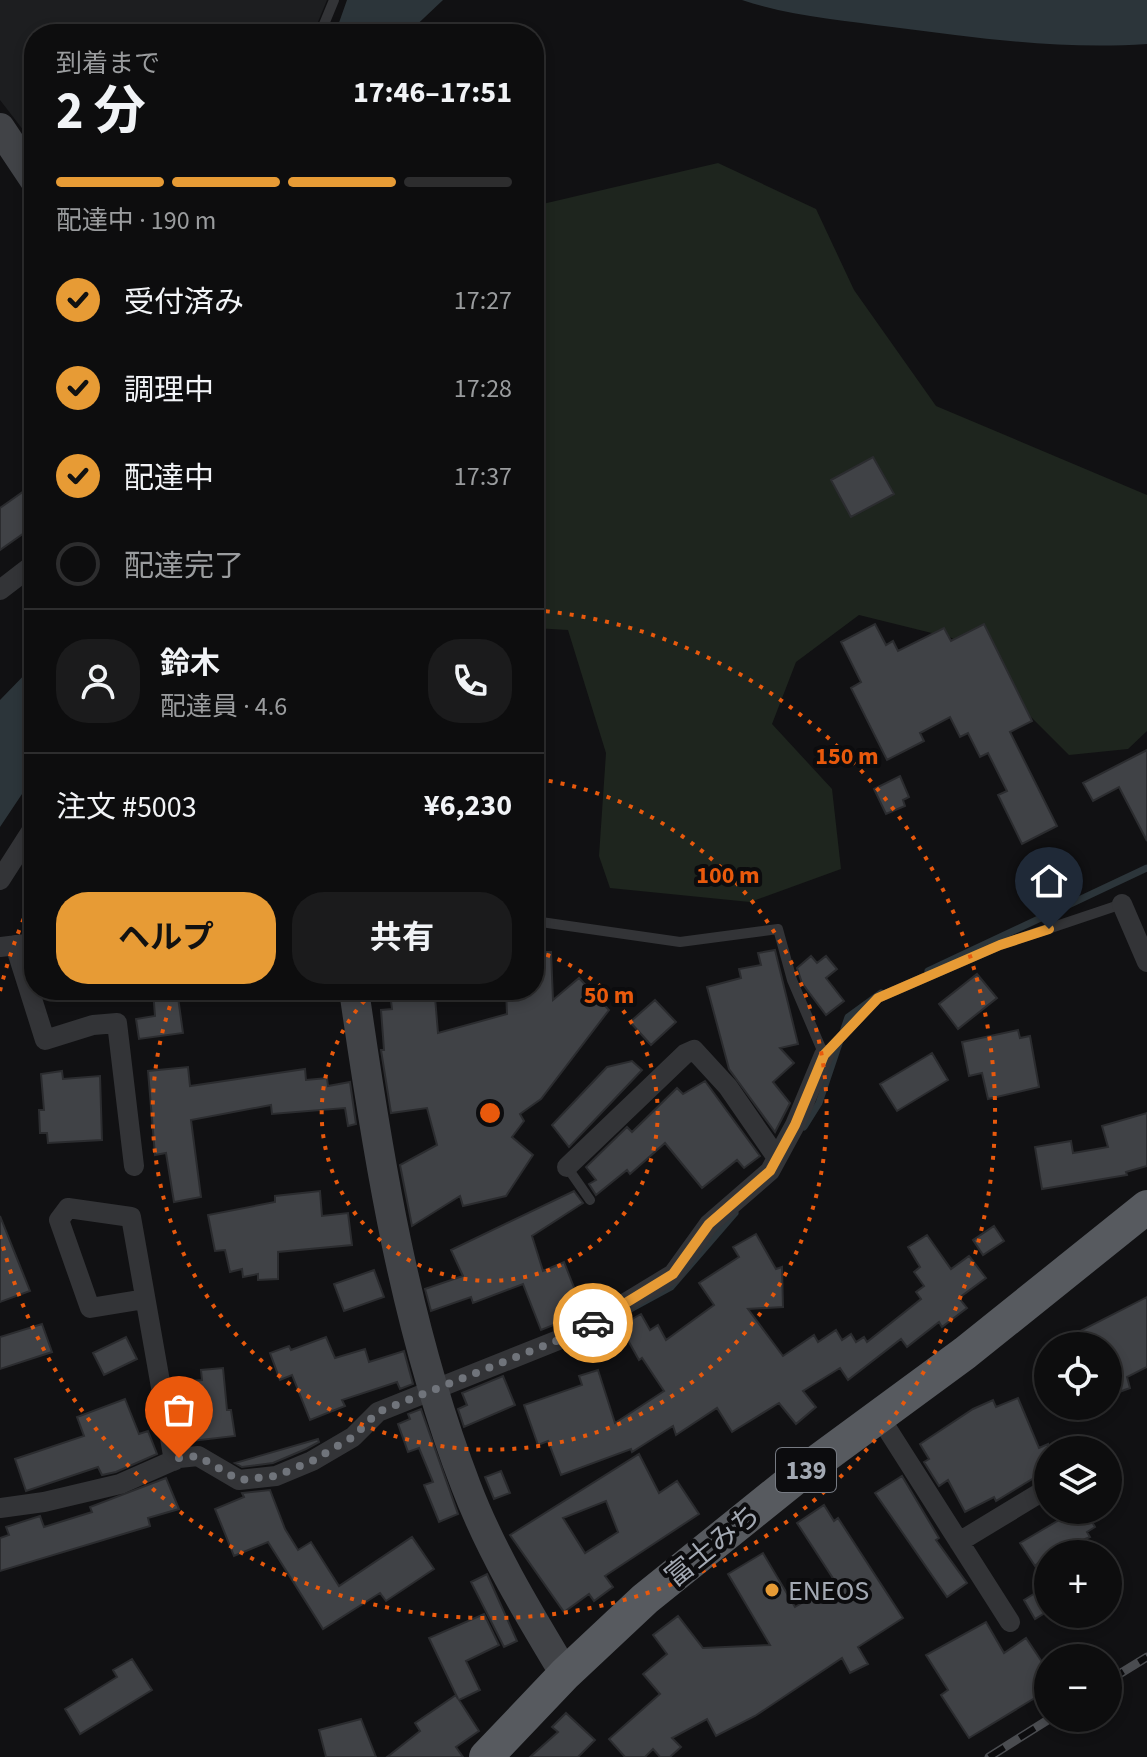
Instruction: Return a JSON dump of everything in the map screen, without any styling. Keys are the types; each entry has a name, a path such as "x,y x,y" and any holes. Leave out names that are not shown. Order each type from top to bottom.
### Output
{"highway":[{"name":"富士みち","path":"486,1757 565,1674 645,1599 879,1416 965,1353 1147,1207"}],"main road":[{"path":"0,128 24,164"},
{"path":"355,1000 381,1178 434,1391 484,1527 565,1674"}],"street":[{"path":"0,590 24,572"},
{"path":"0,880 24,843"},
{"path":"1122,904 1147,962"},
{"path":"16,945 24,971"},
{"path":"33,1000 45,1040 82,1027 117,1023 134,1166"},
{"path":"567,1167 685,1054 694,1050 705,1058 728,1087 777,1158"},
{"path":"0,1508 120,1484 174,1461 198,1456 239,1480 276,1476 312,1461 353,1437 378,1412 576,1333 673,1274 709,1224 770,1171 795,1125 824,1055"},
{"path":"145,1299 90,1308 59,1220 68,1208 131,1217 174,1461"},
{"path":"879,1416 1010,1622"},
{"path":"959,1542 1034,1496"}],"lane":[{"path":"324,24 334,0"},
{"path":"544,922 680,942 778,929 792,980 824,1055 878,998 1000,945 1122,904"},
{"path":"567,1167 590,1200"}],"shaded area":[{"path":"0,0 327,0 317,24 24,24 24,131 0,100"},
{"path":"347,0 443,0 418,24 339,24"},
{"path":"742,0 1147,0 1147,44 1051,44 987,39 816,17"},
{"path":"718,163 816,209 854,290 936,406 1147,495 1147,731 1128,749 1069,755 952,638 859,615 796,662 772,724 832,789 841,869 750,902 610,888 599,856 606,753 568,630 544,629 544,204"},
{"path":"24,675 24,791 0,827 0,700"}],"building":[{"path":"873,457 894,494 851,517 831,480"},
{"path":"24,491 24,533 0,550 0,508"},
{"path":"875,624 886,645 893,641 898,651 944,628 951,641 984,624 1032,721 1010,732 1057,826 1022,844 998,795 1007,791 988,753 980,757 968,733 960,737 950,717 920,733 924,741 887,760 851,688 861,682 841,642"},
{"path":"1147,750 1147,841 1119,787 1093,801 1083,783"},
{"path":"900,776 909,797 903,800 905,806 886,814 874,789"},
{"path":"775,950 798,1044 780,1048 794,1063 773,1082 790,1103 775,1132 729,1069 707,987 741,978 739,969 761,965 758,953"},
{"path":"544,952 551,952 553,1000 579,978 609,1010 541,1099 520,1114 524,1121 512,1137 533,1155 506,1196 463,1206 460,1196 412,1226 400,1165 437,1145 427,1108 391,1113 381,1050 384,1050 381,1010 392,1009 391,1001 435,1000 438,1033 507,1014 506,1000 544,1000"},
{"path":"811,956 817,963 826,956 837,969 826,978 844,1001 826,1015 802,983 797,968"},
{"path":"977,974 997,998 958,1029 939,1004"},
{"path":"154,1000 178,1000 183,1033 139,1039 136,1019 155,1016"},
{"path":"655,1000 676,1022 651,1045 630,1022"},
{"path":"1018,1030 1020,1038 1030,1036 1039,1087 988,1099 982,1073 969,1076 962,1042"},
{"path":"932,1053 948,1080 897,1111 880,1084"},
{"path":"632,1061 642,1070 569,1147 552,1125 607,1067"},
{"path":"188,1067 190,1086 305,1069 306,1080 327,1078 328,1086 350,1082 356,1124 348,1126 345,1108 272,1114 271,1105 191,1120 201,1197 174,1202 166,1153 155,1155 148,1071"},
{"path":"62,1071 63,1079 100,1076 102,1140 48,1143 47,1133 40,1133 39,1110 44,1110 41,1074"},
{"path":"705,1081 760,1156 744,1168 737,1160 702,1188 665,1143 630,1174 627,1170 596,1195 589,1184 596,1180 586,1167 627,1127 632,1132 677,1088 683,1094"},
{"path":"1147,1113 1147,1166 1126,1172 1127,1175 1042,1189 1035,1147 1071,1141 1073,1153 1108,1147 1102,1126"},
{"path":"320,1191 322,1216 348,1213 352,1245 278,1252 278,1279 258,1280 258,1274 243,1277 242,1269 230,1272 225,1250 215,1251 208,1215 275,1202 275,1196"},
{"path":"574,1191 583,1203 532,1236 543,1271 564,1262 584,1313 541,1330 523,1284 473,1303 471,1297 431,1311 425,1289 463,1276 451,1250"},
{"path":"0,1216 30,1291 0,1302"},
{"path":"994,1226 1004,1241 983,1255 973,1240"},
{"path":"756,1234 776,1269 782,1267 783,1307 748,1309 783,1356 814,1335 818,1342 836,1330 842,1340 851,1334 856,1342 864,1337 867,1342 921,1299 916,1292 924,1286 914,1272 920,1267 908,1247 927,1235 951,1269 969,1256 986,1278 959,1298 967,1308 942,1327 939,1322 907,1347 901,1339 848,1380 840,1368 803,1391 816,1407 796,1424 779,1403 732,1432 717,1408 676,1435 673,1426 632,1452 631,1449 561,1475 548,1441 538,1445 524,1405 582,1385 579,1376 598,1370 615,1423 664,1391 642,1358 639,1360 620,1326 641,1314 650,1330 658,1325 666,1340 714,1305 699,1283 739,1257 733,1247"},
{"path":"374,1270 384,1297 344,1311 334,1284"},
{"path":"1147,1297 1147,1367 1127,1377 1130,1388 1122,1391 1122,1332 1078,1332"},
{"path":"42,1324 52,1352 0,1369 0,1337"},
{"path":"126,1337 137,1359 104,1375 93,1353"},
{"path":"326,1337 335,1358 365,1349 369,1362 404,1351 413,1384 400,1389 397,1382 342,1400 345,1406 310,1420 292,1375 280,1380 270,1353 289,1346 291,1350"},
{"path":"223,1368 227,1410 231,1410 235,1436 192,1441 191,1432 182,1433 173,1382 202,1380 201,1370"},
{"path":"503,1376 515,1405 464,1427 458,1409 467,1405 462,1393"},
{"path":"1018,1398 1034,1436 1034,1478 996,1501 994,1497 965,1512 948,1480 939,1486 924,1462 929,1459 920,1444 973,1409 993,1400 996,1407"},
{"path":"125,1399 139,1434 148,1431 157,1454 116,1472 102,1475 98,1467 26,1491 15,1459 84,1436 77,1417"},
{"path":"421,1409 458,1514 439,1522 424,1485 433,1482 419,1448 408,1452 398,1424 410,1419 408,1414"},
{"path":"318,1439 319,1442 306,1449 273,1463 242,1467 235,1463"},
{"path":"639,1454 659,1493 677,1481 699,1514 605,1576 613,1587 594,1601 589,1594 564,1612 510,1535","holes":["606,1501 618,1532 585,1553 563,1518"]},
{"path":"501,1471 510,1493 494,1499 485,1477"},
{"path":"902,1476 939,1538 936,1540 967,1583 947,1597 875,1493"},
{"path":"166,1478 179,1509 148,1518 150,1526 0,1571 0,1538 9,1535 6,1527 40,1516 44,1527 92,1512 90,1507"},
{"path":"270,1490 285,1529 298,1550 311,1542 339,1586 412,1537 434,1569 386,1601 380,1593 323,1629 268,1542 234,1556 215,1509 244,1497 242,1493"},
{"path":"824,1505 834,1521 838,1518 903,1618 858,1647 868,1664 850,1673 842,1658 755,1716 716,1736 707,1719 672,1738 681,1747 670,1757 660,1757 653,1749 645,1757 625,1757 609,1739 660,1694 643,1674 667,1654 653,1635 678,1616 703,1648 770,1645 728,1574 763,1553 795,1607 836,1583 797,1523"},
{"path":"1052,1524 1093,1524 1095,1527 1087,1532 1090,1537 1083,1540 1034,1540 1034,1564 1020,1543"},
{"path":"487,1574 517,1641 504,1647 471,1582"},
{"path":"1034,1594 1034,1617 1024,1600"},
{"path":"484,1614 499,1645 466,1661 480,1690 459,1700 479,1731 456,1747 463,1757 387,1757 420,1731 415,1723 456,1695 458,1699 429,1638"},
{"path":"986,1622 1004,1653 1026,1638 1034,1650 1034,1699 969,1738 941,1695 948,1690 926,1655"},
{"path":"132,1659 152,1690 80,1734 65,1709 117,1677 113,1670"},
{"path":"566,1713 595,1740 578,1757 530,1757 558,1732 552,1727"},
{"path":"361,1719 376,1757 326,1757 319,1730"}],"waterway":[{"path":"928,971 1147,868"},
{"path":"804,1127 819,1103 848,1017 881,993"},
{"path":"625,1312 671,1287 735,1213"}],"railway":[{"path":"1122,1672 1147,1657"},
{"path":"989,1757 1034,1729"}],"way so far":[{"path":"179,1458 198,1456 239,1480 276,1476 312,1461 353,1437 378,1412 576,1333 593,1323"}],"place":[{"name":"ENEOS","path":"772,1590"}],"route":[{"path":"593,1323 673,1274 709,1224 770,1171 795,1125 824,1055 878,998 1000,945 1049,929"}]}
